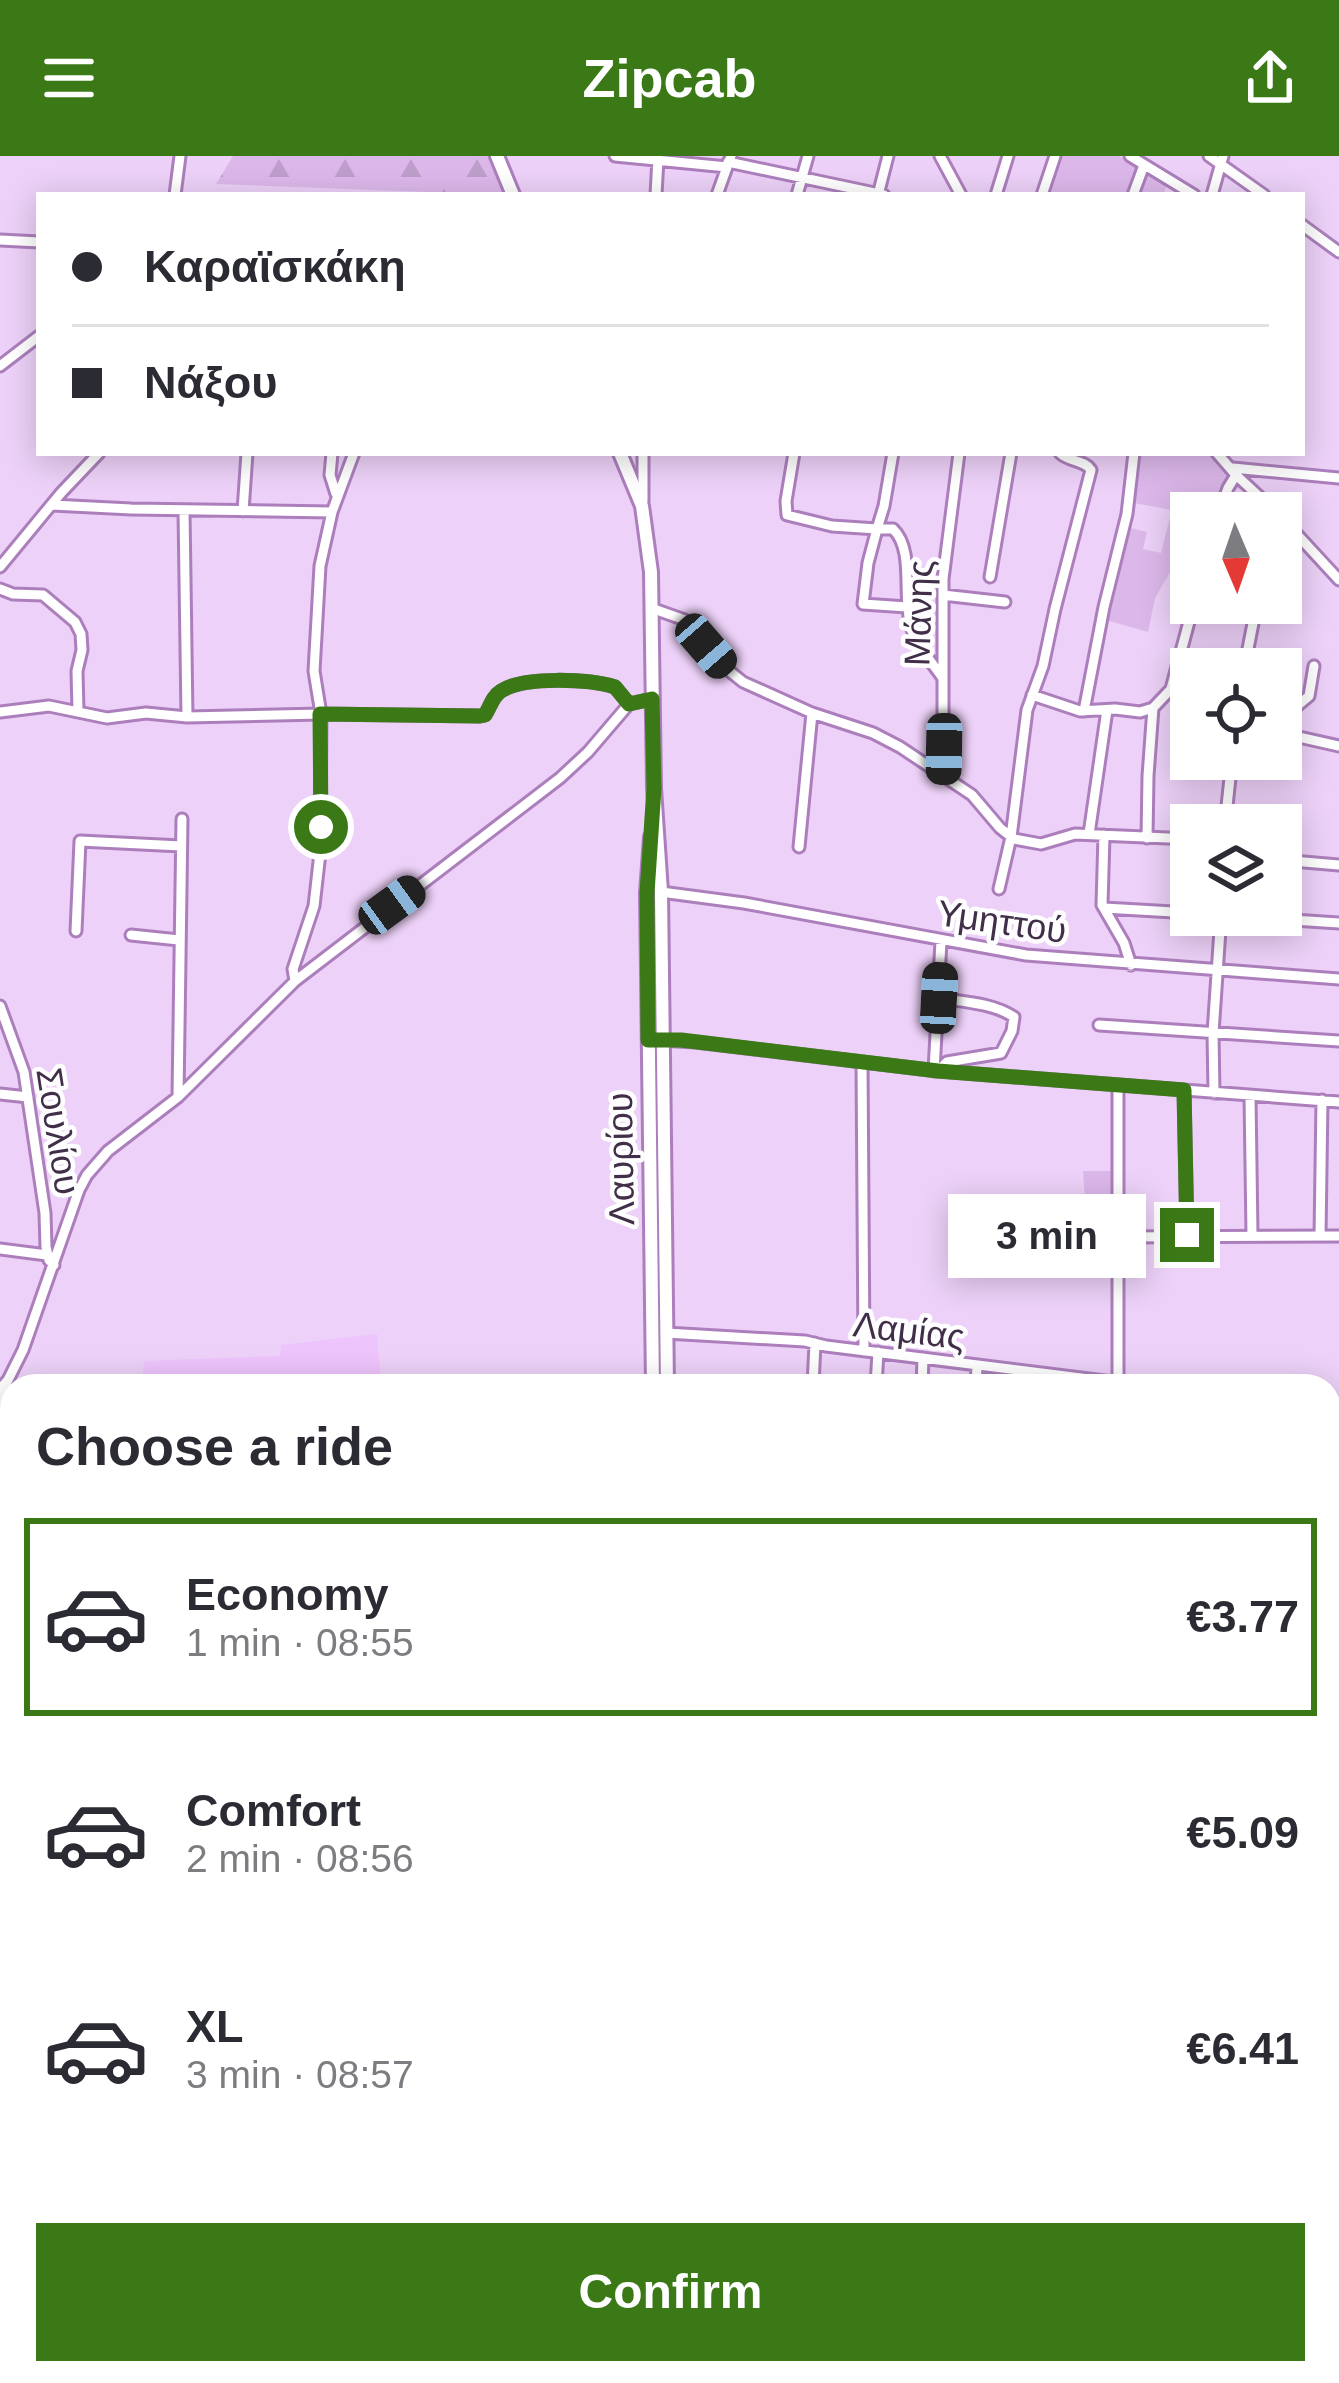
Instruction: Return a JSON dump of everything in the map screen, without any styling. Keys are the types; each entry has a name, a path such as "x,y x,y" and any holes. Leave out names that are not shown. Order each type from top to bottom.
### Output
{"main road":[{"path":"497,156 512,192"},
{"name":"Λαυρίου","path":"623,456 643,506 650,556 661,892 653,1374"},
{"name":"Λαυρίου","path":"654,788 647,893 667,1374"}],"street":[{"path":"175,192 180,156"},
{"path":"615,156 729,162 867,192"},
{"path":"798,192 808,156"},
{"path":"881,192 888,156"},
{"path":"940,156 960,192"},
{"path":"997,192 1008,156"},
{"path":"1043,192 1055,156"},
{"path":"1130,156 1189,192"},
{"path":"1209,156 1222,160 1260,192"},
{"path":"656,192 658,158"},
{"path":"1213,192 1222,160"},
{"path":"718,192 729,162"},
{"path":"1134,192 1144,165"},
{"path":"1305,227 1339,252"},
{"path":"0,240 36,242"},
{"path":"0,366 36,338"},
{"path":"0,567 96,456"},
{"path":"243,511 247,456"},
{"path":"332,456 330,475 337,496"},
{"path":"295,981 293,969 319,874 320,714 314,675 320,566 332,512 353,456"},
{"path":"643,506 644,456"},
{"path":"794,456 788,515 832,526 893,529 903,541 912,631 942,677"},
{"path":"892,456 863,604 907,607"},
{"name":"Μάνης","path":"943,776 943,595 958,456"},
{"path":"990,577 1010,456"},
{"path":"999,889 1025,719 1043,666 1091,470 1064,456"},
{"path":"1084,711 1127,514 1134,456"},
{"path":"1220,456 1254,492"},
{"path":"1227,492 1237,456"},
{"path":"1234,472 1339,478"},
{"path":"52,505 332,512"},
{"path":"184,511 187,717"},
{"path":"1302,541 1339,580"},
{"path":"0,589 13,595 43,595 77,626 82,647 78,711"},
{"path":"943,595 1005,602"},
{"path":"651,608 685,620 742,682 900,747 982,805 1010,837 1041,844 1089,834 1170,839"},
{"path":"1032,695 1084,711 1153,708 1171,689 1188,624"},
{"path":"1302,702 1309,696 1314,666"},
{"path":"0,712 49,706 107,718 146,713 187,717 480,716 505,689 555,681 615,687 629,704"},
{"path":"9,1374 76,1199 87,1175 108,1151 178,1097 295,981 560,778 629,704 652,699"},
{"path":"1147,838 1153,708"},
{"path":"1089,834 1107,710"},
{"path":"799,847 812,713"},
{"path":"1302,736 1339,746"},
{"path":"178,1097 182,819"},
{"path":"1104,836 1103,908 1131,964"},
{"path":"76,931 80,841 182,846"},
{"path":"1302,862 1339,865"},
{"name":"Υμηττού","path":"661,892 1026,955 1339,979"},
{"path":"1103,908 1170,913"},
{"path":"1302,921 1339,923"},
{"path":"131,935 179,940"},
{"path":"1214,1093 1219,936"},
{"path":"936,1071 941,941"},
{"path":"939,998 1010,1012 1012,1031 1001,1053"},
{"name":"Σουλίου","path":"0,1006 22,1063 51,1260"},
{"path":"1099,1024 1339,1041"},
{"path":"655,1040 1013,1078 1339,1102"},
{"path":"936,1071 947,1062 1001,1053"},
{"path":"1001,1053 1013,1078"},
{"path":"862,1062 864,1351"},
{"path":"1118,1086 1118,1374"},
{"path":"1184,1090 1187,1235"},
{"path":"0,1094 28,1097"},
{"path":"1250,1096 1252,1235"},
{"path":"1321,1236 1322,1100"},
{"path":"1119,1237 1339,1236"},
{"path":"0,1249 51,1260"},
{"name":"Λαμίας","path":"666,1333 815,1343 1036,1374"},
{"path":"814,1374 815,1343"},
{"path":"877,1374 878,1352"},
{"path":"922,1374 923,1358"},
{"path":"976,1366 976,1374"}],"shaded area":[{"path":"377,1334 380,1374 143,1374 144,1361 280,1356 281,1345"}],"green space":[{"path":"233,156 494,156 506,192 428,192 216,184"},
{"path":"1060,156 1119,156 1167,185 1164,192 1048,192"},
{"path":"1138,456 1212,456 1232,475 1225,492 1170,492 1170,510 1134,503"},
{"path":"1170,518 1170,572 1155,598 1148,632 1106,620 1127,527 1147,532 1143,549 1161,553"},
{"path":"1083,1171 1115,1171 1115,1263 1097,1262"}],"route":[{"path":"321,827 320,714 480,716 505,689 555,681 615,687 629,704 652,699 648,1040 938,1071 1184,1090 1187,1235"}]}
